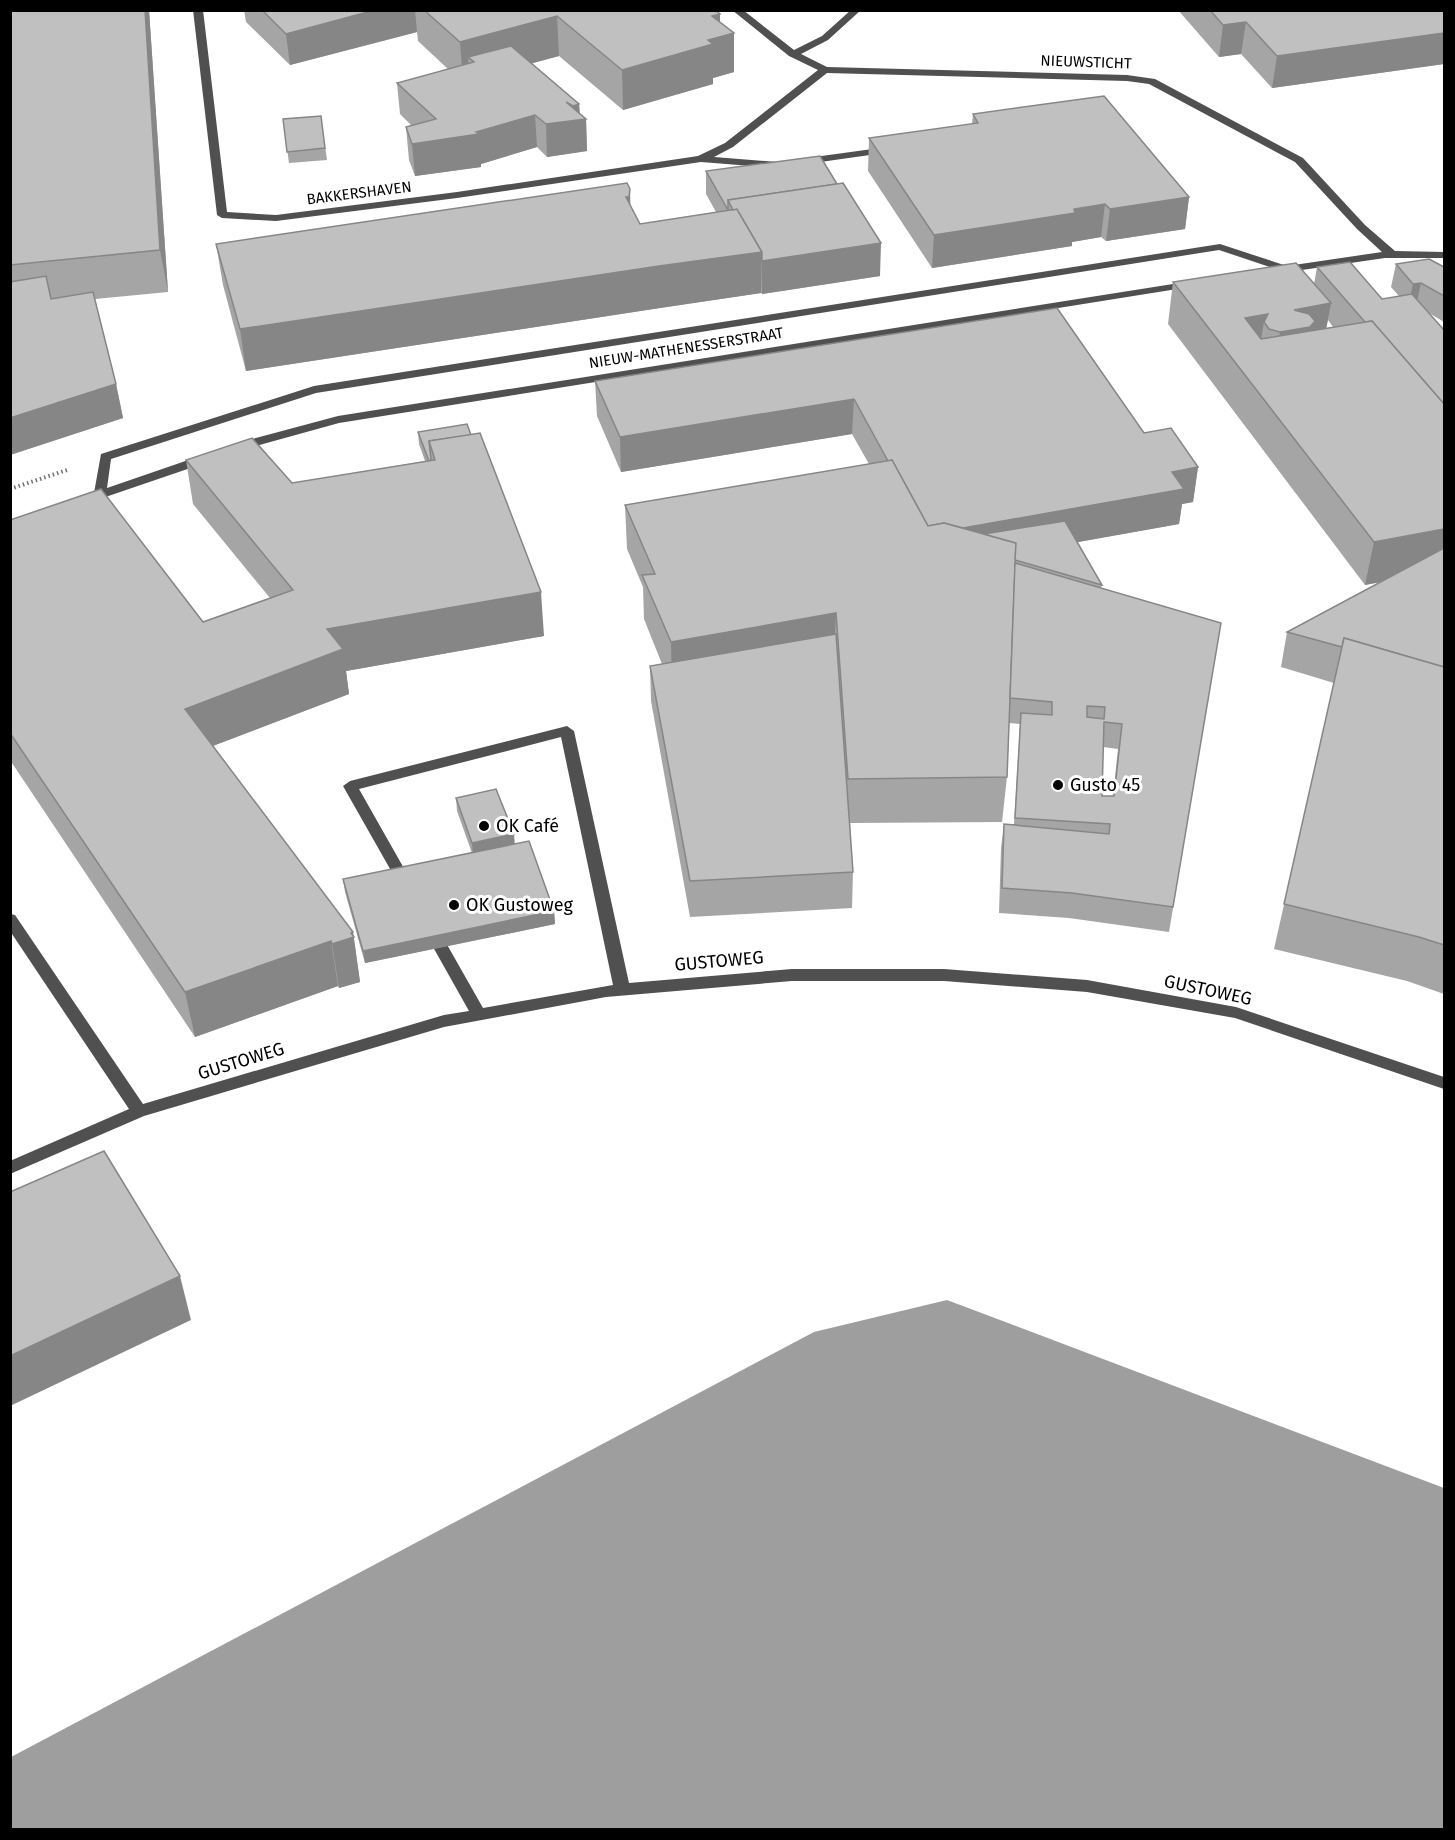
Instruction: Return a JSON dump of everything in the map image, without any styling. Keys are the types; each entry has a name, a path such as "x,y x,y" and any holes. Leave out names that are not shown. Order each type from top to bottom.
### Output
{"street":[{"name":"BAKKERSHAVEN","path":"198,10 222,214 276,218 457,195 701,159 778,165 903,148"},
{"name":"NIEUWSTICHT","path":"736,10 793,54 825,70 1127,78 1151,81 1299,160 1361,227 1393,255"},
{"path":"793,54 825,38 857,10"},
{"name":"BAKKERSHAVEN","path":"701,159 729,145 825,70"},
{"name":"NIEUW-MATHENESSERSTRAAT","path":"105,457 325,388 1220,247 1286,269"},
{"name":"NIEUW-MATHENESSERSTRAAT","path":"1263,273 1393,255 1430,252 1444,255"},
{"name":"NIEUW-MATHENESSERSTRAAT","path":"78,503 222,453 338,420 1203,282"},
{"path":"100,495 105,457"},
{"path":"414,900 350,786 567,731 622,989"},
{"path":"10,919 139,1112"},
{"path":"426,921 479,1014"},
{"name":"GUSTOWEG","path":"10,1168 139,1112 444,1021 622,989 792,975 944,975 1087,986 1236,1013 1444,1083"}],"path":[{"path":"10,489 105,457"}],"shaded area":[{"path":"947,1300 1444,1488 1444,1829 11,1829 11,1757 814,1332"}],"building":[{"path":"10,10 145,10 160,250 10,265"},
{"path":"262,10 375,10 286,34"},
{"path":"424,10 715,10 720,14 712,16 734,33 708,40 713,44 622,70 557,16 460,42"},
{"path":"1210,10 1444,10 1444,33 1277,56 1246,22 1223,25"},
{"path":"511,46 579,104 573,106 566,102 586,119 546,124 535,115 476,132 479,134 412,144 406,127 436,119 397,83 474,62 468,57"},
{"path":"1104,96 1189,197 1110,209 1105,204 1074,209 1075,213 934,235 869,138 978,123 973,114"},
{"path":"321,116 325,148 287,152 283,119"},
{"path":"820,156 837,184 728,200 728,210 706,171"},
{"path":"627,183 630,189 629,197 626,197 640,224 737,209 762,252 240,329 216,244"},
{"path":"843,183 881,243 762,261 762,252 737,209 733,210 728,200"},
{"path":"1429,259 1444,267 1444,296 1421,283 1413,284 1396,264"},
{"path":"1350,262 1382,299 1412,294 1444,330 1444,404 1372,321 1365,322 1317,267"},
{"path":"1296,263 1331,303 1294,310 1309,314 1315,321 1310,327 1280,332 1269,329 1264,322 1268,314 1245,318 1261,339 1372,321 1444,404 1444,529 1374,542 1173,282"},
{"path":"46,276 51,299 93,292 116,384 10,418 10,282"},
{"path":"1057,308 1144,433 1171,428 1198,467 1172,472 1184,489 963,528 944,523 928,526 892,460 888,461 854,399 620,437 595,381"},
{"path":"467,424 471,435 429,441 431,460 429,461 418,432"},
{"path":"480,433 541,592 327,629 343,649 185,709 353,932 351,933 354,937 332,944 331,941 185,992 10,733 10,520 101,489 203,622 293,590 186,460 252,438 292,483 435,460 429,441"},
{"path":"892,460 928,526 944,523 1016,543 1007,777 848,779 836,613 671,642 642,575 655,574 625,505"},
{"path":"1065,521 1102,585 1015,560 1016,543 984,534"},
{"path":"1444,548 1444,667 1344,638 1342,647 1287,632"},
{"name":"Gusto 45","path":"1015,563 1221,623 1173,907 1072,893 1002,888 1004,824 1109,834 1110,824 1015,818 1021,713 1052,715 1052,702 1010,698","holes":["1087,706 1105,707 1104,719 1087,717","1104,722 1122,724 1114,796 1102,796"]},
{"path":"836,634 853,872 690,881 650,666"},
{"path":"1344,638 1444,667 1444,945 1284,904"},
{"path":"496,789 514,834 472,843 456,798"},
{"path":"529,841 554,911 363,951 343,879"},
{"path":"104,1151 180,1276 10,1356 10,1192"}],"place":[{"name":"Gusto 45","path":"1058,785"},
{"name":"OK Café","path":"484,826"},
{"name":"OK Gustoweg","path":"454,905"}]}
